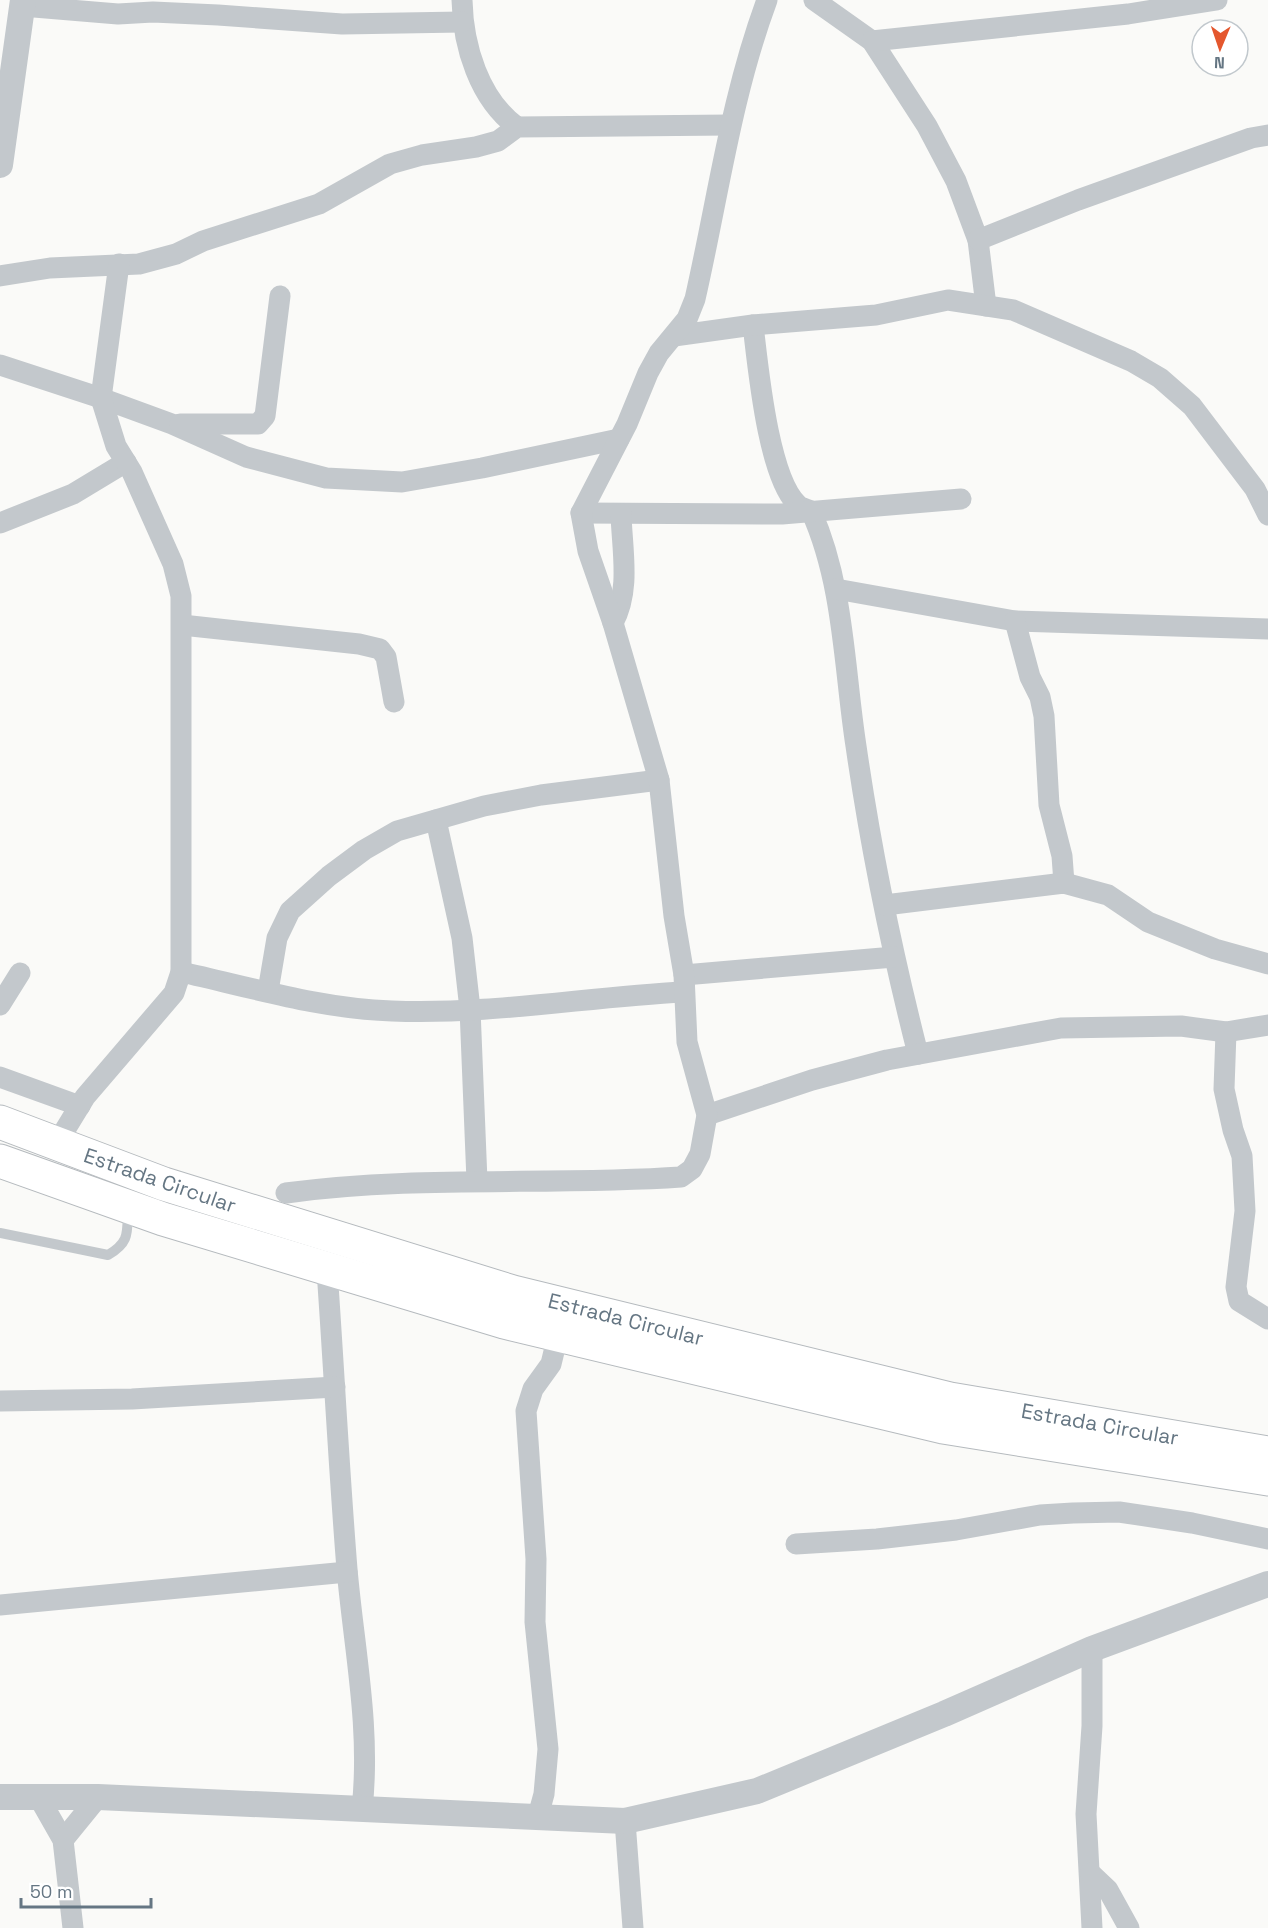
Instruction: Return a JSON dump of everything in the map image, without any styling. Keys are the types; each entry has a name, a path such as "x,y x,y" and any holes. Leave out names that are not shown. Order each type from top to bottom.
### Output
{"main road":[{"name":"Estrada Circular","path":"0,1122 164,1184 513,1292 950,1399 1268,1453"},
{"name":"Estrada Circular","path":"0,1161 129,1207 327,1270 504,1322 943,1427 1268,1479"}],"street":[{"path":"462,0 462,22 481,85 501,115 517,127"},
{"path":"286,1193 338,1186 681,1177 692,1169 700,1154 707,1115 687,1042 684,983 659,780 613,622 588,551 581,513 619,439 648,373 659,353 687,320 695,299 730,125 750,46 767,0"},
{"path":"814,0 872,41 927,126 956,181 978,240 986,306"},
{"path":"872,41 1128,14 1216,0"},
{"path":"0,165 22,3 118,14 152,6 342,24 462,22"},
{"path":"0,276 50,268 139,264 176,254 203,241 319,204 390,164 422,155 498,141 517,127 730,125"},
{"path":"978,240 1078,200 1251,138 1268,135"},
{"path":"57,1143 80,1106 174,993 181,972 183,625 181,596 173,564 126,462 116,446 101,398 119,264"},
{"path":"172,424 258,424 265,416 280,296"},
{"path":"674,336 753,325 876,315 948,300 1013,310 1131,361 1160,378 1192,406 1261,488 1268,515"},
{"path":"753,325 766,424 778,467 798,506 811,511 819,530 836,589 867,818 894,957 918,1054"},
{"path":"0,365 172,424 246,457 326,478 402,482 482,468 619,439"},
{"path":"0,523 73,494 126,462"},
{"path":"581,513 782,514 961,499"},
{"path":"613,622 620,611 625,586 621,514"},
{"path":"836,589 1015,621 1268,628"},
{"path":"1015,621 1042,707 1049,805 1062,856 1064,883"},
{"path":"183,625 359,644 380,649 386,657 394,702"},
{"path":"268,991 276,938 290,910 329,876 364,850 397,831 484,806 541,795 659,780"},
{"path":"436,820 462,938 470,1009 477,1181"},
{"path":"885,905 1064,883 1108,895 1148,922 1215,950 1268,964"},
{"path":"181,972 345,1008 393,1011 470,1009 894,957"},
{"path":"0,1005 20,973"},
{"path":"707,1115 812,1080 918,1054 1061,1028 1181,1026 1226,1032 1268,1025"},
{"path":"1226,1032 1224,1089 1233,1130 1242,1156 1245,1211 1236,1287 1239,1301 1268,1319"},
{"path":"0,1077 80,1106"},
{"path":"327,1270 347,1572 367,1770 362,1809"},
{"path":"538,1816 544,1794 548,1749 535,1622 536,1559 526,1411 533,1389 551,1364 558,1335"},
{"path":"0,1401 132,1399 335,1387"},
{"path":"796,1544 877,1539 956,1530 1040,1515 1119,1512 1192,1523 1268,1539"},
{"path":"0,1605 347,1572"},
{"path":"0,1797 98,1797 625,1821 757,1791 944,1714 1092,1649 1268,1584"},
{"path":"1092,1649 1092,1726 1086,1814 1092,1928"},
{"path":"38,1796 63,1839 73,1928"},
{"path":"63,1839 98,1797"},
{"path":"625,1821 633,1928"},
{"path":"1090,1873 1108,1890 1129,1928"}],"lane":[{"path":"0,1233 108,1255 121,1247 126,1239 129,1207"}]}
